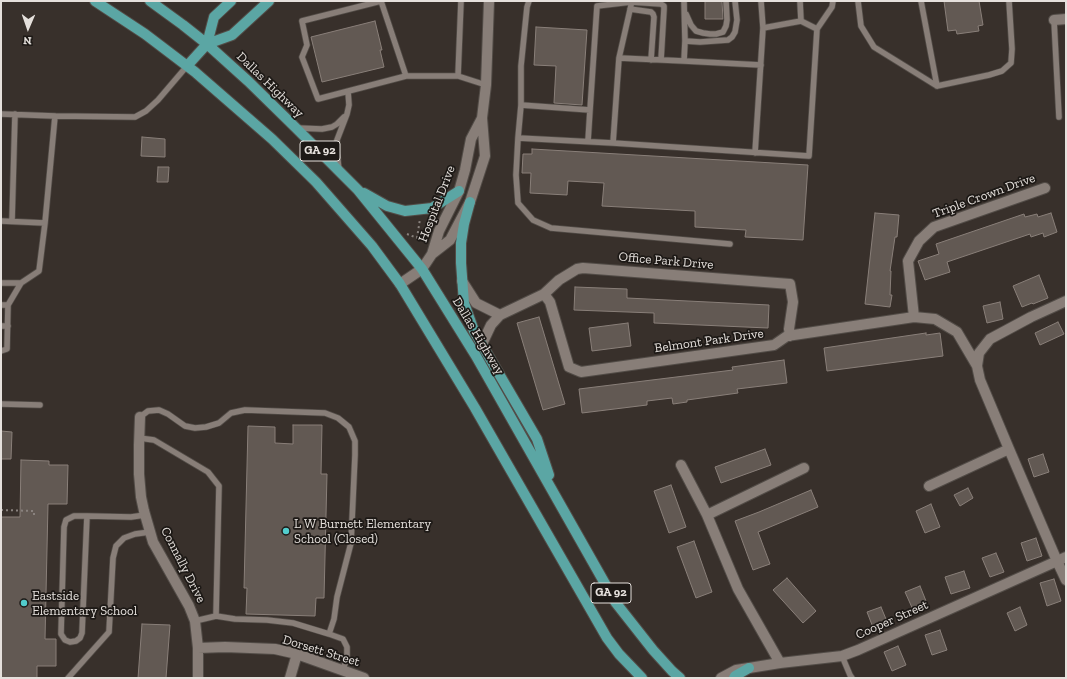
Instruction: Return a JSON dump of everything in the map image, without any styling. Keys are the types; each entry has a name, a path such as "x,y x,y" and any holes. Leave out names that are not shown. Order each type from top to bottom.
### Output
{"main road":[{"name":"GA 92","path":"95,1 145,34 187,66 272,139 316,182 372,246 400,284 479,415 606,638 642,678"},
{"name":"GA 92","path":"150,1 207,44"},
{"path":"187,66 207,44 214,17 231,1"},
{"path":"207,44 232,35 269,1"},
{"name":"Dallas Highway","path":"207,44 248,81 339,170 358,190 422,269 476,356 616,603 653,650 680,678"},
{"path":"358,190 387,206 405,211 432,208 459,191"},
{"path":"470,202 464,224 462,243 461,263 464,303 474,331 537,439 556,498"},
{"path":"734,678 750,668"}],"street":[{"name":"Hospital Drive","path":"432,254 450,240 470,202 485,156 482,118 486,86 489,1"},
{"path":"1054,20 1066,19"},
{"name":"Hospital Drive","path":"400,284 422,269 432,254 439,231 459,191 471,139 482,118"},
{"name":"Triple Crown Drive","path":"914,317 908,260 919,241 934,227 1045,188"},
{"name":"Office Park Drive","path":"482,344 491,325 500,315 544,294 559,280 577,269 583,268 790,284 793,302 789,329 790,336"},
{"path":"462,281 476,303 500,315"},
{"name":"Belmont Park Drive","path":"544,294 550,302 569,367 581,372 774,345 787,336 914,317 935,319 956,332 977,366 980,380 1009,449 1061,559 1066,580"},
{"path":"977,366 979,353 990,339 1031,317 1066,301"},
{"name":"Connally Drive","path":"140,417 139,474 141,497 153,542 196,620 198,678"},
{"path":"929,486 1009,449"},
{"path":"681,465 707,515 738,589 780,663"},
{"path":"707,515 804,468"},
{"name":"Cooper Street","path":"721,678 736,670 842,656 1061,559"},
{"name":"Dorsett Street","path":"198,648 225,647 275,650 297,654 364,678"},
{"path":"290,678 297,654"}],"lane":[{"path":"406,76 381,1 302,21 307,45 302,57 318,99 406,76 458,76 486,86"},
{"path":"458,76 461,1"},
{"path":"529,1 527,7 522,66 521,106 518,138 516,175 518,203 533,220 551,228 730,244"},
{"path":"613,143 620,58 631,1"},
{"path":"588,141 597,6 631,1 662,4 664,9 661,60"},
{"path":"684,1 684,61"},
{"path":"685,12 691,25 696,31 716,34 723,32 726,26 726,1"},
{"path":"685,41 700,42 728,40 732,38 735,32 737,20 735,1"},
{"path":"755,153 763,28 761,1"},
{"path":"800,1 801,21"},
{"path":"518,138 588,141 809,156 817,28 832,7 833,1"},
{"path":"858,1 861,26 874,47 937,86 1002,71 1011,63 1012,49 1009,1"},
{"path":"921,1 937,86"},
{"path":"630,9 650,12 653,14 651,60"},
{"path":"1054,20 1059,117"},
{"path":"763,28 801,21 817,28"},
{"path":"620,58 761,65"},
{"path":"1,114 135,117 146,111 187,66"},
{"path":"339,170 336,151 337,140 347,114 349,104 348,91"},
{"path":"521,106 590,110"},
{"path":"12,221 15,114"},
{"path":"296,128 314,129 332,127 347,114"},
{"path":"1,352 7,349 8,306 21,283 39,271 55,116"},
{"path":"1,221 45,223"},
{"path":"1,283 21,283"},
{"path":"1,306 8,306"},
{"path":"1,326 8,326"},
{"path":"1,404 40,405"},
{"path":"140,417 148,411 159,410 168,414 185,426 195,428 206,427 219,423 231,414 245,410 325,413 338,418 349,427 355,441 351,543 337,597 334,619 329,634"},
{"path":"139,438 154,440 208,472 219,486 216,616"},
{"path":"87,516 82,633 80,638 76,641 70,642 65,640 61,634 64,527 66,520 74,516 87,516 131,517 145,514"},
{"path":"68,678 109,632 113,558 116,546 124,538 135,534 150,532"},
{"path":"196,620 216,616 267,620 292,623 329,634 343,639 347,647 347,657 343,670"},
{"path":"842,656 852,678"}],"path":[{"path":"417,238 420,217"},
{"path":"407,234 425,241"},
{"path":"1,510 34,511 34,518"}],"building":[{"path":"705,1 722,1 723,19 705,19"},
{"path":"944,1 979,1 983,25 978,26 979,31 957,34 956,30 948,31"},
{"path":"375,21 382,50 380,50 384,67 322,82 311,37"},
{"path":"536,27 587,30 582,105 554,103 556,66 534,65"},
{"path":"142,137 165,139 165,157 141,156"},
{"path":"532,149 808,165 803,240 745,237 746,230 695,227 695,211 602,206 604,183 568,181 567,195 530,193 531,173 522,173 523,154 532,154"},
{"path":"158,167 169,167 168,182 157,182"},
{"path":"875,213 899,215 897,237 895,237 890,271 890,295 892,295 890,307 865,304"},
{"path":"1051,213 1057,232 1044,237 1043,233 1031,237 1030,234 947,262 950,272 925,280 918,261 939,254 936,244 1024,214 1025,217 1037,214 1038,217"},
{"path":"1039,275 1048,298 1022,307 1013,286"},
{"path":"575,287 627,289 627,298 769,305 768,328 654,323 654,313 574,310"},
{"path":"1000,302 1003,319 987,323 983,306"},
{"path":"539,317 565,404 543,410 517,323"},
{"path":"1058,322 1064,334 1040,345 1035,333"},
{"path":"628,323 631,346 592,351 589,328"},
{"path":"926,333 926,335 940,333 943,356 827,371 824,348"},
{"path":"784,360 787,383 737,389 738,393 687,400 687,402 673,404 672,398 647,401 647,405 582,413 579,389 733,370 732,367"},
{"name":"L W Burnett Elementary School (Closed)","path":"293,425 322,425 321,474 327,474 324,598 316,598 315,616 246,614 247,588 244,588 248,426 275,427 275,443 293,444"},
{"path":"1,431 12,432 11,459 1,459"},
{"path":"765,449 771,465 721,483 715,467"},
{"path":"1043,454 1049,472 1034,477 1028,459"},
{"name":"Eastside Elementary School","path":"21,460 49,461 49,465 68,465 67,504 48,504 45,639 56,639 56,666 37,666 37,678 1,678 1,517 20,517"},
{"path":"671,485 686,527 669,533 654,491"},
{"path":"968,488 973,498 960,506 954,495"},
{"path":"811,490 818,507 758,532 770,564 753,570 735,521"},
{"path":"931,504 940,527 925,533 916,511"},
{"path":"1036,538 1042,556 1027,561 1021,543"},
{"path":"694,541 712,592 696,598 677,547"},
{"path":"996,553 1004,572 990,577 982,558"},
{"path":"964,571 970,588 951,594 945,577"},
{"path":"787,578 816,611 803,623 773,590"},
{"path":"1054,579 1061,601 1047,606 1040,583"},
{"path":"920,586 928,606 914,612 905,592"},
{"path":"881,607 888,624 874,630 867,612"},
{"path":"1020,607 1027,625 1015,631 1007,613"},
{"path":"142,624 170,625 166,678 138,678"},
{"path":"940,630 947,650 932,655 925,635"},
{"path":"898,646 906,665 892,671 884,652"}],"place":[{"name":"L W Burnett Elementary School (Closed)","path":"286,531"},
{"name":"Eastside Elementary School","path":"24,603"}]}
